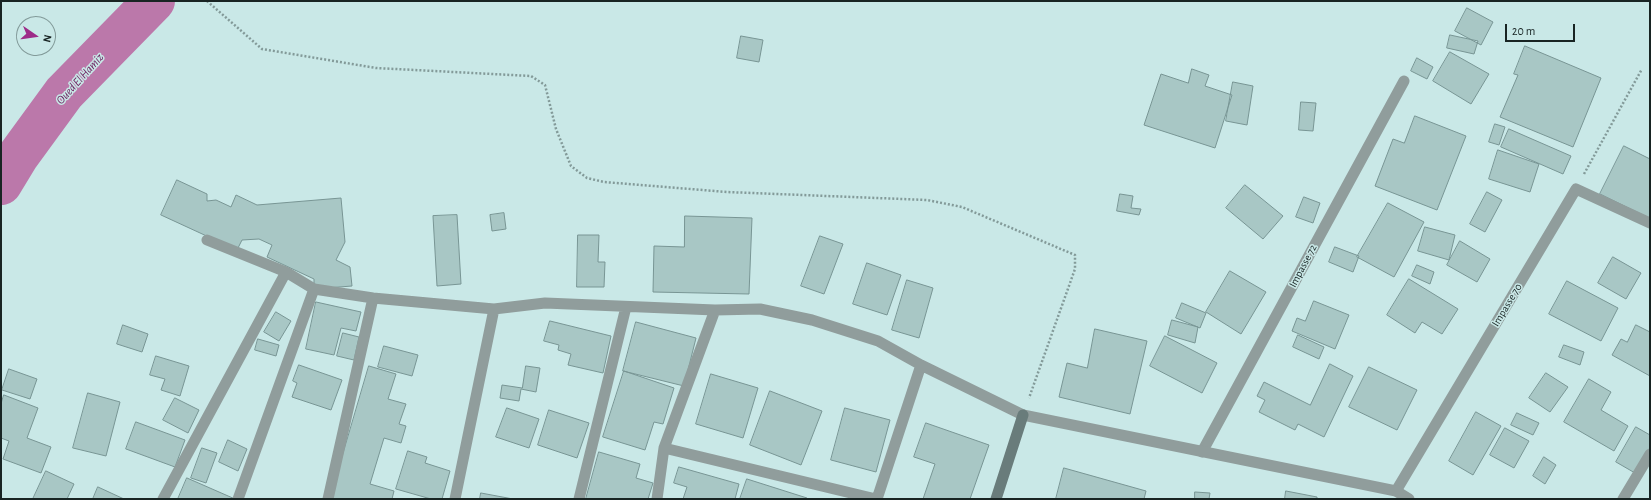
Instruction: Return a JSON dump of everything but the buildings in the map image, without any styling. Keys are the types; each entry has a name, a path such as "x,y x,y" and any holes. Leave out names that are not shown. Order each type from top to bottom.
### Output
{"main road":[{"path":"996,499 1023,415"}],"street":[{"name":"Impasse 72","path":"1202,452 1404,81"},
{"path":"1576,189 1650,223"},
{"name":"Impasse 70","path":"1396,491 1576,189"},
{"path":"207,240 286,272 314,289 372,298 494,309 545,304 715,310 760,309 812,320 878,341 921,365 1023,415 1396,491 1409,499"},
{"path":"163,499 286,272"},
{"path":"238,499 314,289"},
{"path":"328,499 372,298"},
{"path":"579,499 626,307"},
{"path":"455,499 494,309"},
{"path":"657,499 664,448 715,310"},
{"path":"664,448 877,499 921,365"},
{"path":"1623,499 1650,454"}],"path":[{"path":"207,1 262,50 376,68 531,76 545,85 556,129 570,166 587,178 604,182 727,192 927,200 962,207 1075,255 1075,269 1023,415"},
{"path":"1576,189 1642,69"}],"waterway":[{"name":"Oued El Hamiz","path":"1,184 18,156 64,93 154,1"}]}
